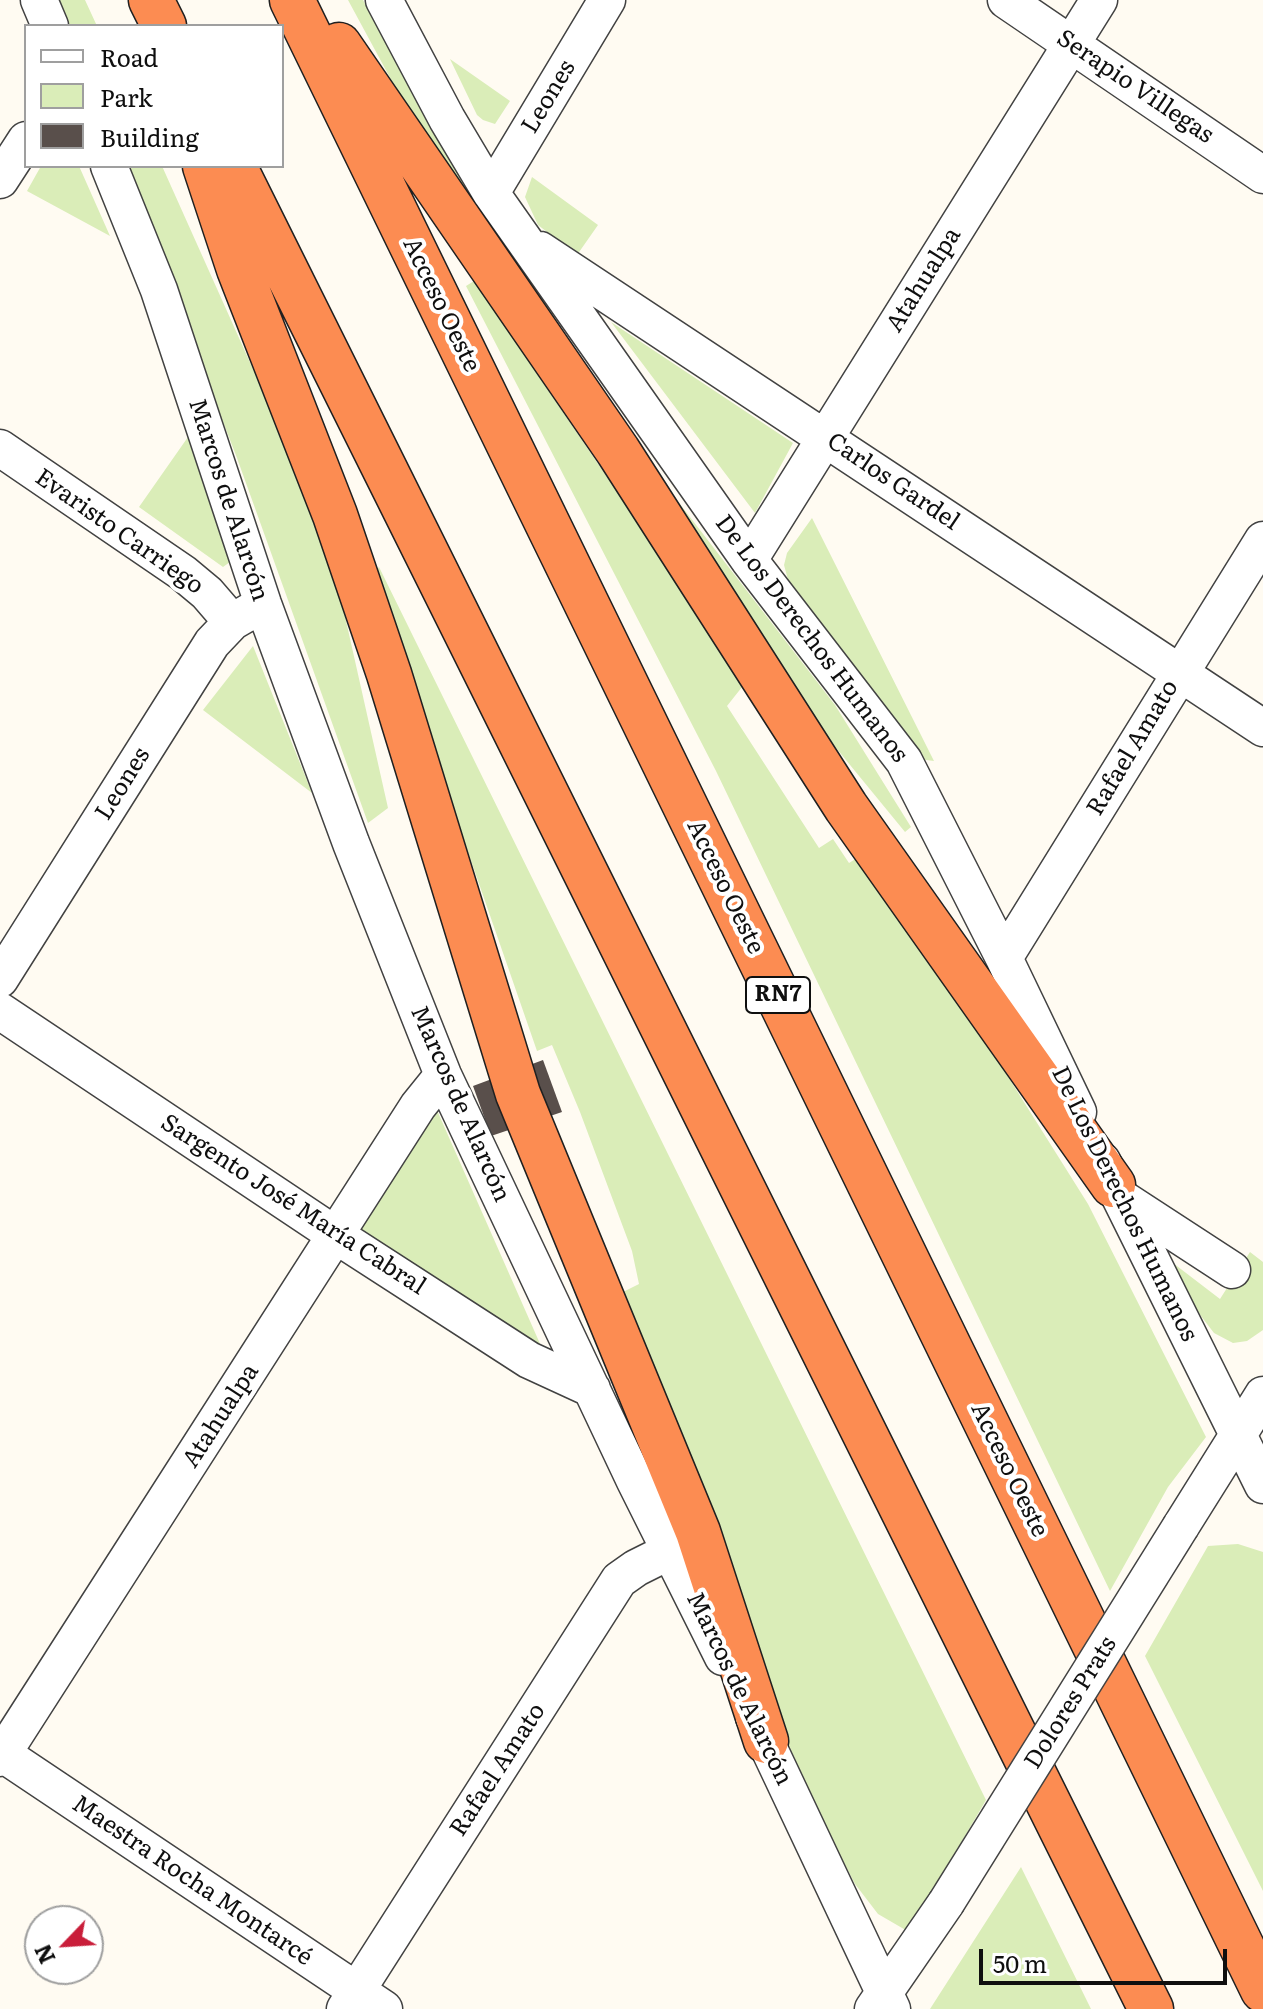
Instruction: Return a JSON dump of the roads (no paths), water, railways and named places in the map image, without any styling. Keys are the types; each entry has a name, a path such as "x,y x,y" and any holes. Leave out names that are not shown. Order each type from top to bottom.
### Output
{"highway":[{"path":"150,0 157,24"},
{"path":"150,0 163,24"},
{"name":"Acceso Oeste","path":"292,0 1263,1990"},
{"path":"308,0 618,451 846,807 1116,1191"},
{"path":"206,168 239,269 335,515 384,660 518,1094 698,1532 766,1741"},
{"path":"235,168 1151,2009"}],"street":[{"path":"39,0 49,24"},
{"name":"De Los Derechos Humanos","path":"384,0 447,119 491,193 749,560 904,761 1263,1485"},
{"name":"Leones","path":"491,193 607,0"},
{"name":"Serapio Villegas","path":"1006,0 1263,175"},
{"name":"Atahualpa","path":"749,560 1099,0"},
{"path":"0,180 24,143"},
{"name":"Marcos de Alarcón","path":"110,168 159,290 263,604 351,843 443,1075 670,1551 766,1741 883,2004"},
{"name":"Carlos Gardel","path":"522,238 1263,728"},
{"name":"Evaristo Carriego","path":"0,448 183,573 207,593 232,622"},
{"name":"Rafael Amato","path":"1004,958 1263,540"},
{"name":"Leones","path":"0,979 212,643 232,622 263,604"},
{"name":"Sargento José María Cabral","path":"0,1011 529,1360 592,1389"},
{"name":"Atahualpa","path":"1,1755 418,1106 443,1075"},
{"path":"1116,1191 1232,1270"},
{"name":"Dolores Prats","path":"883,2004 1263,1395"},
{"name":"Rafael Amato","path":"361,2003 619,1580 670,1551"},
{"name":"Maestra Rocha Montarcé","path":"1,1755 361,2003"}]}
